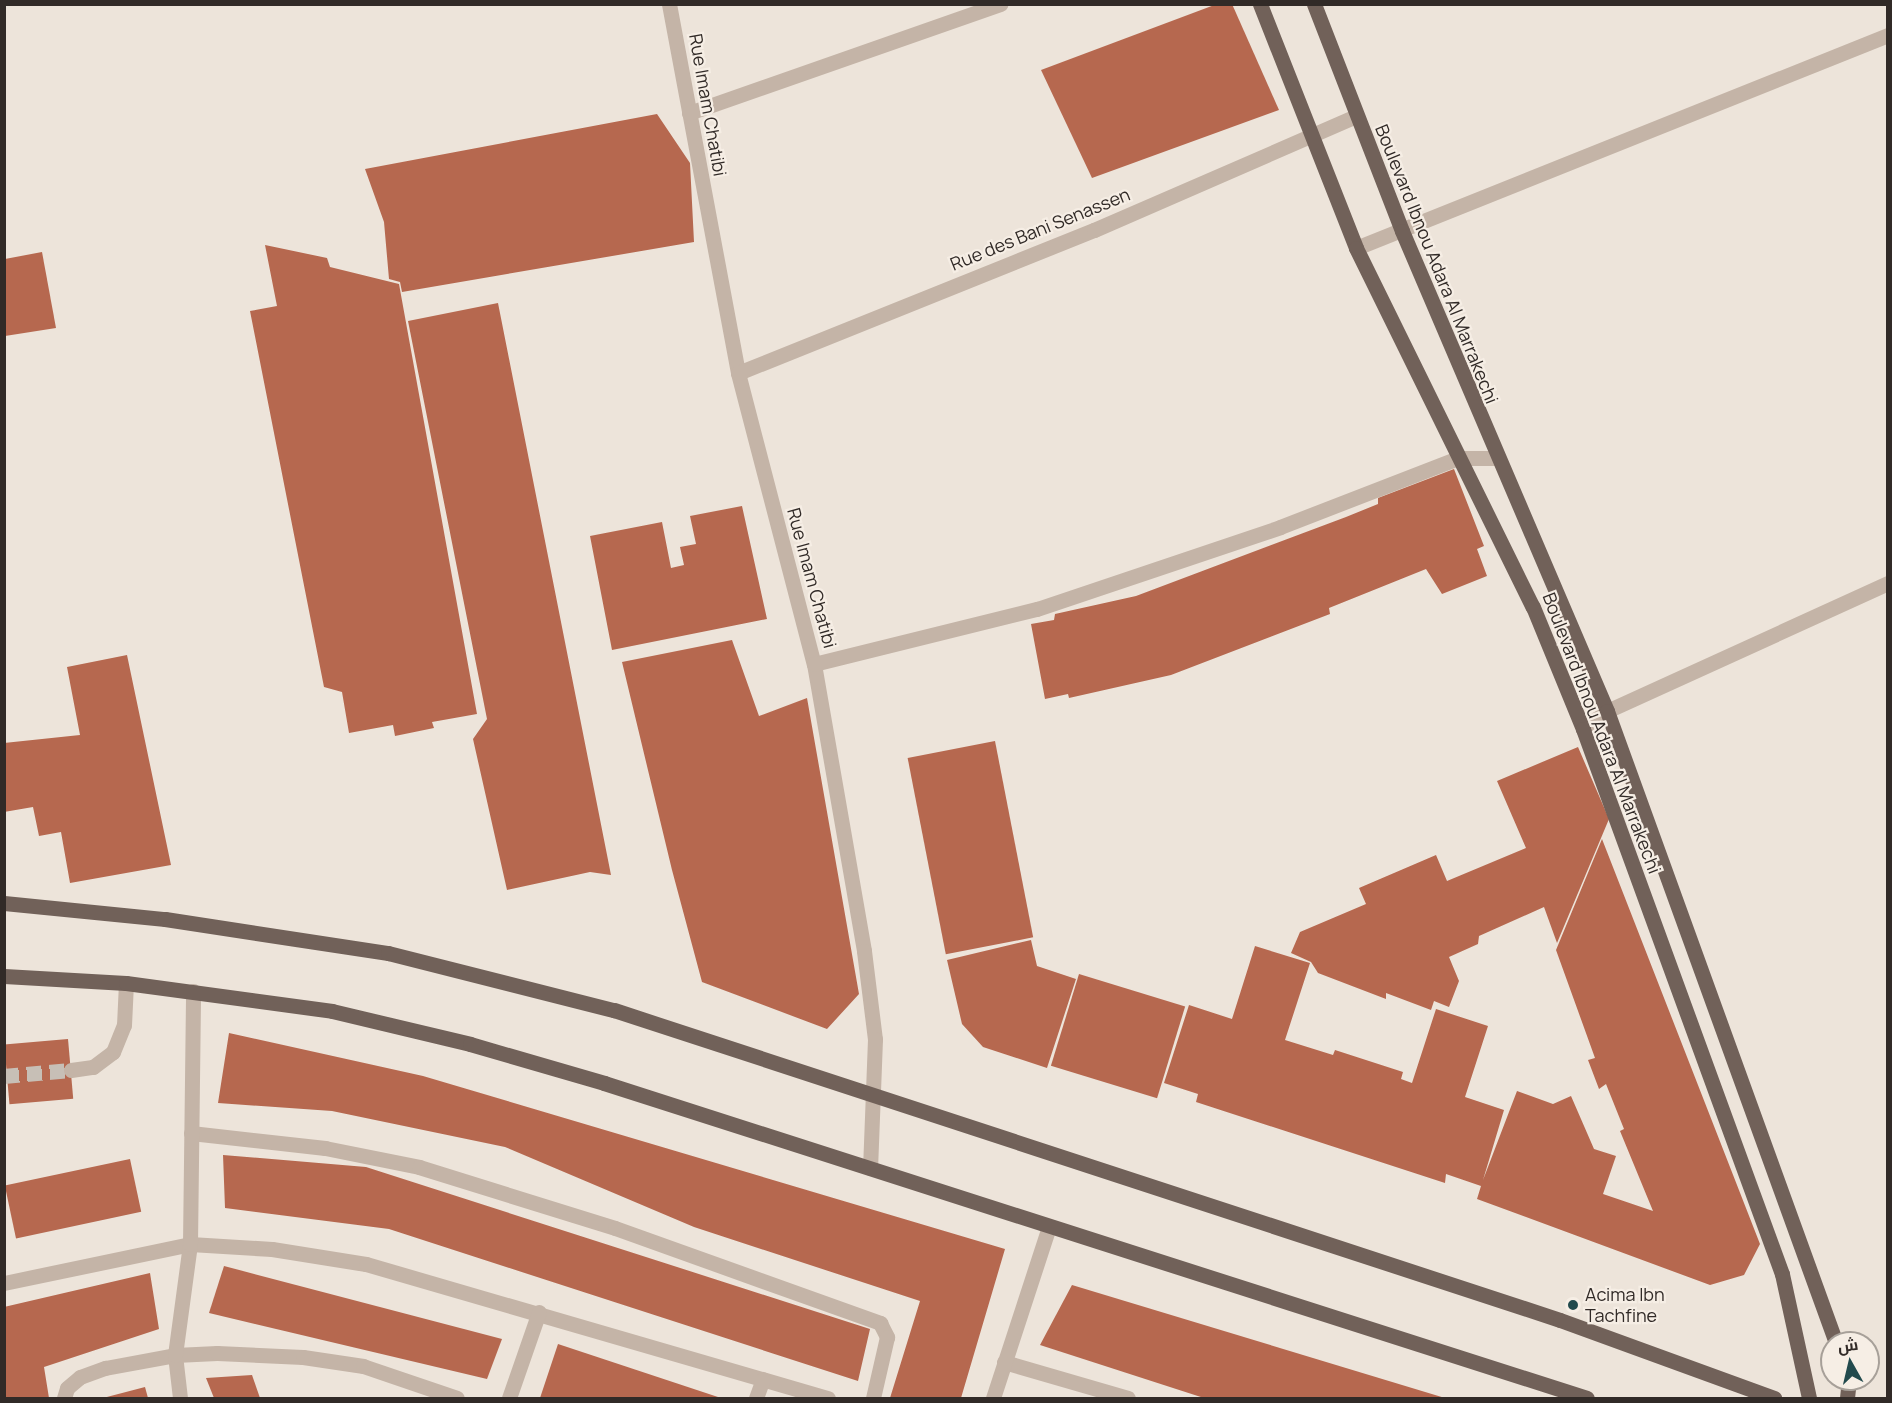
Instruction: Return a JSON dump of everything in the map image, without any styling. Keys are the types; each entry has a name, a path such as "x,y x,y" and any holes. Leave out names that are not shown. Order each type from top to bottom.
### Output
{"main road":[{"name":"Boulevard Ibnou Adara Al Marrakechi","path":"1260,4 1356,248 1533,607 1583,729 1782,1274 1809,1398"},
{"name":"Boulevard Ibnou Adara Al Marrakechi","path":"1314,4 1402,231 1607,711 1832,1331"},
{"path":"4,903 165,919 388,953 614,1010 1560,1320 1774,1398"},
{"path":"4,976 193,991 332,1011 470,1044 870,1168 1587,1398"}],"street":[{"name":"Rue Imam Chatibi","path":"669,4 738,373 814,664 864,951 875,1039 875,1094 870,1168"},
{"path":"689,113 1000,4"},
{"path":"1356,248 1887,35"},
{"name":"Rue des Bani Senassen","path":"738,373 1094,230 1356,116"},
{"path":"814,664 1037,609 1280,528 1458,458 1497,458"},
{"path":"1583,729 1607,711 1887,583"},
{"path":"71,1070 93,1067 113,1052 124,1025 126,984"},
{"path":"180,1398 175,1355 190,1244 193,991"},
{"path":"191,1133 325,1149 419,1167 615,1228 880,1323 887,1337 873,1398"},
{"path":"993,1398 1049,1227"},
{"path":"4,1283 190,1244 272,1249 366,1264 539,1312 828,1398"},
{"path":"509,1398 539,1312"},
{"path":"64,1398 67,1388 80,1377 175,1355 217,1353 313,1358 363,1366 457,1398"},
{"path":"1004,1362 1128,1398"},
{"path":"756,1398 763,1379"}],"building":[{"path":"1217,4 1232,4 1279,110 1092,178 1041,70"},
{"path":"657,114 690,163 694,242 402,292 400,282 389,279 384,222 365,169"},
{"path":"265,245 327,258 330,267 399,284 477,714 432,722 434,728 395,736 393,725 349,733 342,692 324,687 250,311 277,306"},
{"path":"42,252 56,328 5,336 5,259"},
{"path":"498,303 611,875 590,872 507,890 473,739 487,719 408,321"},
{"path":"1454,469 1484,546 1477,549 1487,576 1442,594 1426,569 1329,608 1330,614 1171,675 1069,698 1068,694 1045,699 1031,624 1054,620 1055,614 1136,596 1346,517 1378,504 1378,498"},
{"path":"742,506 767,619 612,650 590,536 662,522 671,568 684,565 680,547 696,544 690,516"},
{"path":"732,640 759,716 807,698 859,994 827,1029 702,982 672,870 622,662"},
{"path":"127,655 171,865 70,883 61,832 39,836 33,807 4,812 4,743 80,735 67,667"},
{"path":"995,741 1033,937 946,954 908,758"},
{"path":"1578,747 1609,819 1557,943 1544,907 1479,936 1478,944 1449,957 1459,981 1449,1007 1434,1001 1431,1010 1386,993 1386,999 1318,973 1311,962 1291,953 1300,932 1366,904 1359,888 1436,855 1447,881 1526,848 1497,781"},
{"path":"1602,839 1760,1244 1744,1275 1710,1285 1477,1199 1481,1186 1446,1174 1445,1183 1196,1102 1198,1094 1164,1083 1189,1005 1232,1019 1255,946 1310,963 1285,1040 1333,1055 1335,1050 1403,1072 1401,1079 1412,1083 1436,1009 1488,1026 1465,1097 1504,1110 1483,1180 1517,1091 1553,1104 1571,1096 1594,1149 1616,1156 1603,1194 1653,1211 1620,1131 1624,1129 1606,1084 1599,1089 1588,1060 1595,1058 1556,950"},
{"path":"1031,940 1037,966 1076,979 1047,1068 983,1047 962,1024 947,960"},
{"path":"1079,974 1185,1006 1157,1098 1051,1066"},
{"path":"229,1033 423,1076 1005,1249 961,1398 890,1398 920,1301 694,1227 505,1147 332,1111 218,1103"},
{"path":"68,1039 73,1099 9,1104 4,1045"},
{"path":"223,1155 366,1167 870,1329 858,1381 389,1229 225,1208"},
{"path":"130,1159 141,1212 16,1238 5,1186"},
{"path":"224,1266 502,1339 487,1379 209,1313"},
{"path":"150,1273 159,1329 44,1367 49,1398 4,1398 4,1307"},
{"path":"1072,1285 1445,1398 1204,1398 1040,1345"},
{"path":"558,1344 721,1398 540,1398"},
{"path":"252,1375 260,1398 214,1398 206,1378"},
{"path":"145,1387 148,1398 103,1398"}],"tunnel":[{"path":"4,1076 71,1070"}],"place":[{"name":"Acima Ibn Tachfine","path":"1573,1305"}]}
